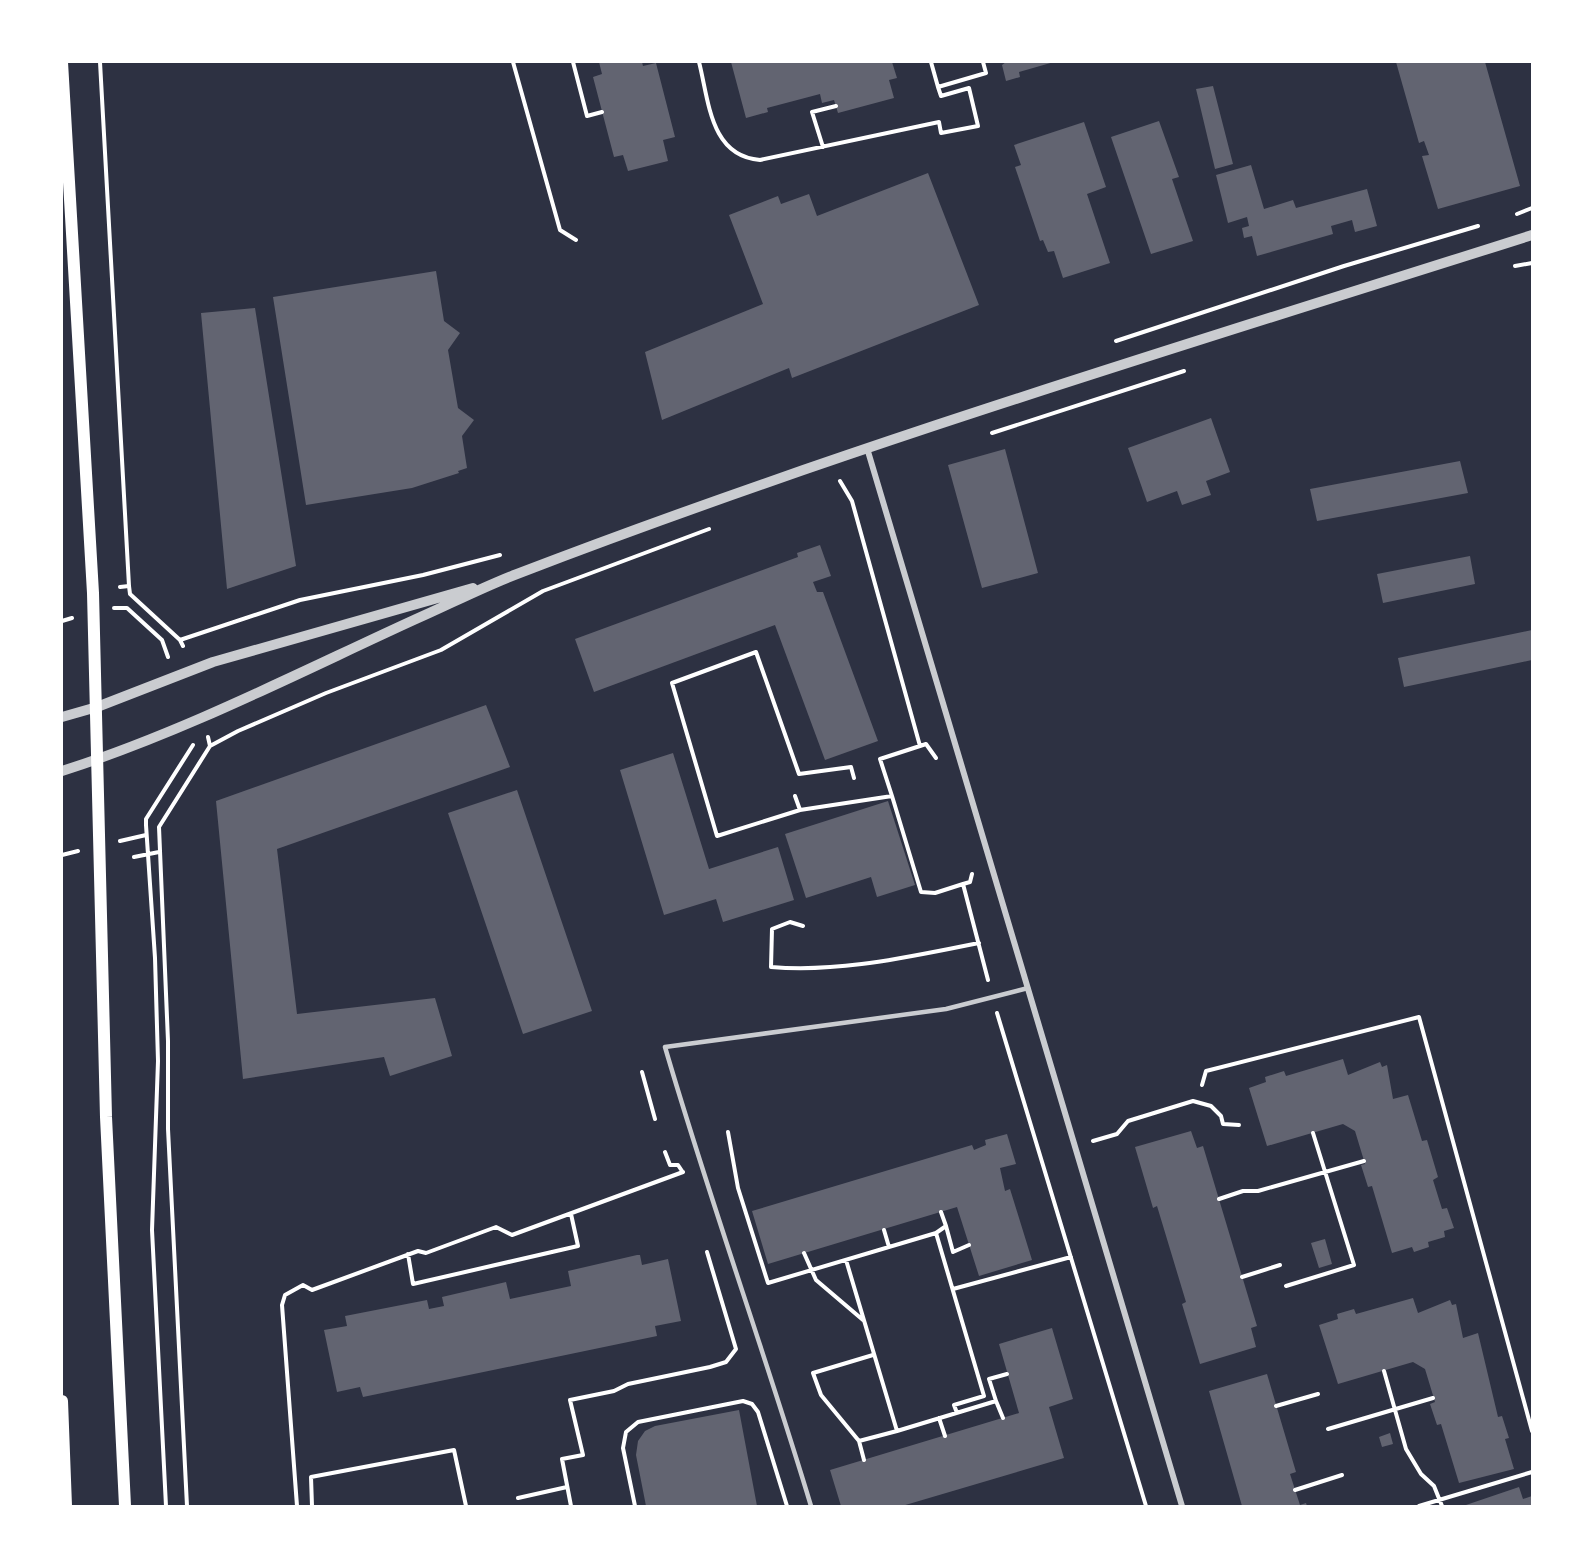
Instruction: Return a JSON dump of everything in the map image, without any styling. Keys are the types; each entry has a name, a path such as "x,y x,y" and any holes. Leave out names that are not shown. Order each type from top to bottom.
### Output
{"main road":[{"path":"62,62 93,593 99,759 106,1117 125,1506"},
{"path":"62,1401 66,1506"}],"street":[{"path":"62,771 99,759 202,717 506,579 764,483 867,448 1533,236"},
{"path":"867,448 1182,1506"},
{"path":"62,717 97,707 213,662 506,579"}],"lane":[{"path":"811,1506 769,1368 665,1047 946,1009 1028,988"}],"path":[{"path":"100,62 130,594 180,640 183,646"},
{"path":"513,62 560,230 576,240"},
{"path":"573,62 587,116 602,112"},
{"path":"699,62 717,132 733,153 746,159 760,160 939,122 941,133 978,126 969,88 941,96 931,62"},
{"path":"938,87 986,73 983,62"},
{"path":"823,147 812,112 836,106"},
{"path":"829,485 846,479"},
{"path":"187,1506 168,1129 168,1041 159,852 161,820 210,746 238,731 326,693 441,650 543,591 719,526"},
{"path":"120,587 129,586"},
{"path":"123,606 165,644"},
{"path":"854,778 851,767 799,774 756,652 672,683 717,836 800,810 892,796"},
{"path":"208,737 210,746"},
{"path":"166,1506 152,1230 158,1061 146,819 193,745"},
{"path":"920,746 880,759 921,892 935,893 963,884"},
{"path":"795,796 800,810"},
{"path":"131,838 146,835"},
{"path":"134,857 159,852"},
{"path":"803,926 790,921 771,929 771,967 837,967 979,943"},
{"path":"1202,1085 1206,1071 1419,1017 1533,1431"},
{"path":"642,1072 655,1119"},
{"path":"1106,1137 1117,1134 1128,1121 1193,1101 1211,1106 1221,1116 1223,1124 1239,1125"},
{"path":"728,1132 738,1188 768,1283 936,1233 946,1226"},
{"path":"1286,1286 1354,1265 1313,1133"},
{"path":"665,1152 670,1165 678,1165 683,1172 686,1183"},
{"path":"1219,1199 1242,1191 1258,1191 1364,1161"},
{"path":"297,1506 282,1300 290,1291 303,1286 312,1290 408,1254 418,1251 426,1253 496,1227 512,1235 683,1172"},
{"path":"941,1212 953,1252 969,1245"},
{"path":"408,1254 413,1284 578,1246 571,1214"},
{"path":"884,1230 889,1247"},
{"path":"936,1233 984,1396 954,1405 957,1413"},
{"path":"571,1506 562,1460 583,1455 570,1400 614,1391 628,1384 710,1367 726,1362 736,1349 705,1245"},
{"path":"804,1253 816,1280 864,1321"},
{"path":"953,1289 1071,1257"},
{"path":"846,1260 897,1431"},
{"path":"1242,1277 1280,1265"},
{"path":"864,1460 860,1441 821,1395 813,1373 873,1355"},
{"path":"1384,1371 1406,1449 1421,1474 1434,1486 1442,1506"},
{"path":"1003,1418 989,1379 1008,1374"},
{"path":"1276,1406 1318,1394"},
{"path":"1329,1429 1434,1398"},
{"path":"634,1506 623,1448 626,1432 638,1422 743,1401 752,1404 758,1412 787,1506"},
{"path":"860,1441 996,1401"},
{"path":"939,1418 945,1436"},
{"path":"312,1506 311,1477 454,1450 465,1506"},
{"path":"1419,1506 1533,1472"},
{"path":"1295,1490 1342,1474"},
{"path":"519,1498 567,1487"}],"building":[{"path":"599,62 642,62 643,66 656,63 675,137 663,140 668,161 628,171 623,155 614,157 593,77 602,74"},
{"path":"731,62 892,62 897,78 889,80 894,98 838,113 834,100 822,103 820,94 767,108 768,112 746,118"},
{"path":"1006,62 1054,62 1019,72 1020,77 1006,81 1002,65"},
{"path":"1396,62 1485,62 1520,186 1438,209 1422,156 1429,155 1424,141 1419,143"},
{"path":"1213,86 1233,164 1215,169 1196,89"},
{"path":"1159,121 1179,177 1172,179 1193,241 1151,254 1111,137"},
{"path":"1084,122 1106,187 1087,194 1110,263 1063,278 1054,251 1048,252 1043,240 1040,241 1015,167 1021,165 1014,145"},
{"path":"1251,165 1264,209 1293,200 1296,208 1367,189 1377,226 1355,232 1352,220 1331,226 1333,234 1257,256 1252,236 1244,238 1242,228 1249,226 1247,217 1228,223 1216,175"},
{"path":"928,173 979,305 792,378 789,368 662,420 645,352 763,304 729,215 778,196 781,204 809,194 817,216"},
{"path":"436,271 444,321 460,333 448,350 458,408 474,420 462,436 467,468 458,471 459,473 412,488 306,505 273,297"},
{"path":"255,308 296,566 227,589 201,313"},
{"path":"1211,418 1230,472 1206,481 1211,495 1182,505 1177,491 1147,502 1128,448"},
{"path":"1005,449 1038,573 982,588 948,465"},
{"path":"1460,461 1468,493 1317,521 1310,489"},
{"path":"820,545 831,576 813,582 817,592 823,592 878,741 825,760 775,625 594,692 575,639 798,557 797,553"},
{"path":"1470,556 1475,584 1383,603 1377,574"},
{"path":"1532,630 1532,660 1404,687 1398,658"},
{"path":"486,705 510,767 277,849 297,1014 435,998 452,1056 390,1076 384,1057 243,1079 216,801"},
{"path":"673,753 709,869 778,847 794,900 723,922 716,899 664,915 620,770"},
{"path":"517,790 592,1011 523,1034 448,813"},
{"path":"888,801 915,885 877,897 871,877 806,898 785,834"},
{"path":"1343,1059 1348,1075 1380,1062 1382,1067 1387,1065 1393,1099 1408,1095 1422,1141 1427,1140 1438,1177 1433,1180 1442,1209 1447,1208 1454,1228 1444,1231 1445,1237 1428,1242 1429,1247 1414,1252 1412,1247 1392,1253 1372,1186 1368,1187 1361,1165 1365,1164 1355,1131 1343,1124 1267,1146 1249,1088 1266,1082 1265,1077 1284,1071 1286,1076"},
{"path":"1191,1131 1197,1148 1203,1146 1257,1326 1251,1328 1256,1347 1200,1364 1182,1304 1186,1302 1157,1206 1153,1208 1135,1147"},
{"path":"1007,1134 1016,1164 1000,1168 1005,1191 1010,1189 1032,1260 979,1276 957,1207 768,1264 752,1211 972,1145 974,1150 986,1145 985,1140"},
{"path":"1325,1239 1332,1264 1319,1268 1311,1243"},
{"path":"640,1255 642,1265 668,1259 681,1321 655,1326 657,1336 363,1397 360,1387 337,1392 324,1330 347,1326 345,1316 427,1300 429,1309 444,1306 442,1297 506,1282 510,1299 571,1286 568,1271"},
{"path":"1413,1298 1418,1313 1450,1300 1452,1305 1456,1304 1463,1338 1478,1333 1498,1417 1502,1416 1509,1438 1505,1439 1514,1469 1459,1483 1441,1424 1437,1425 1430,1404 1435,1402 1425,1369 1413,1362 1338,1384 1319,1325 1338,1319 1337,1314 1354,1309 1356,1314"},
{"path":"1052,1328 1073,1399 1049,1407 1064,1458 902,1506 841,1506 830,1470 1019,1413 999,1344"},
{"path":"1267,1374 1296,1472 1290,1474 1300,1505 1306,1503 1307,1506 1242,1506 1209,1391"},
{"path":"739,1410 757,1506 646,1506 636,1455 638,1441 645,1431 655,1426"},
{"path":"1390,1433 1393,1444 1382,1447 1379,1437"},
{"path":"1519,1487 1523,1499 1532,1496 1532,1506 1463,1506"}]}
